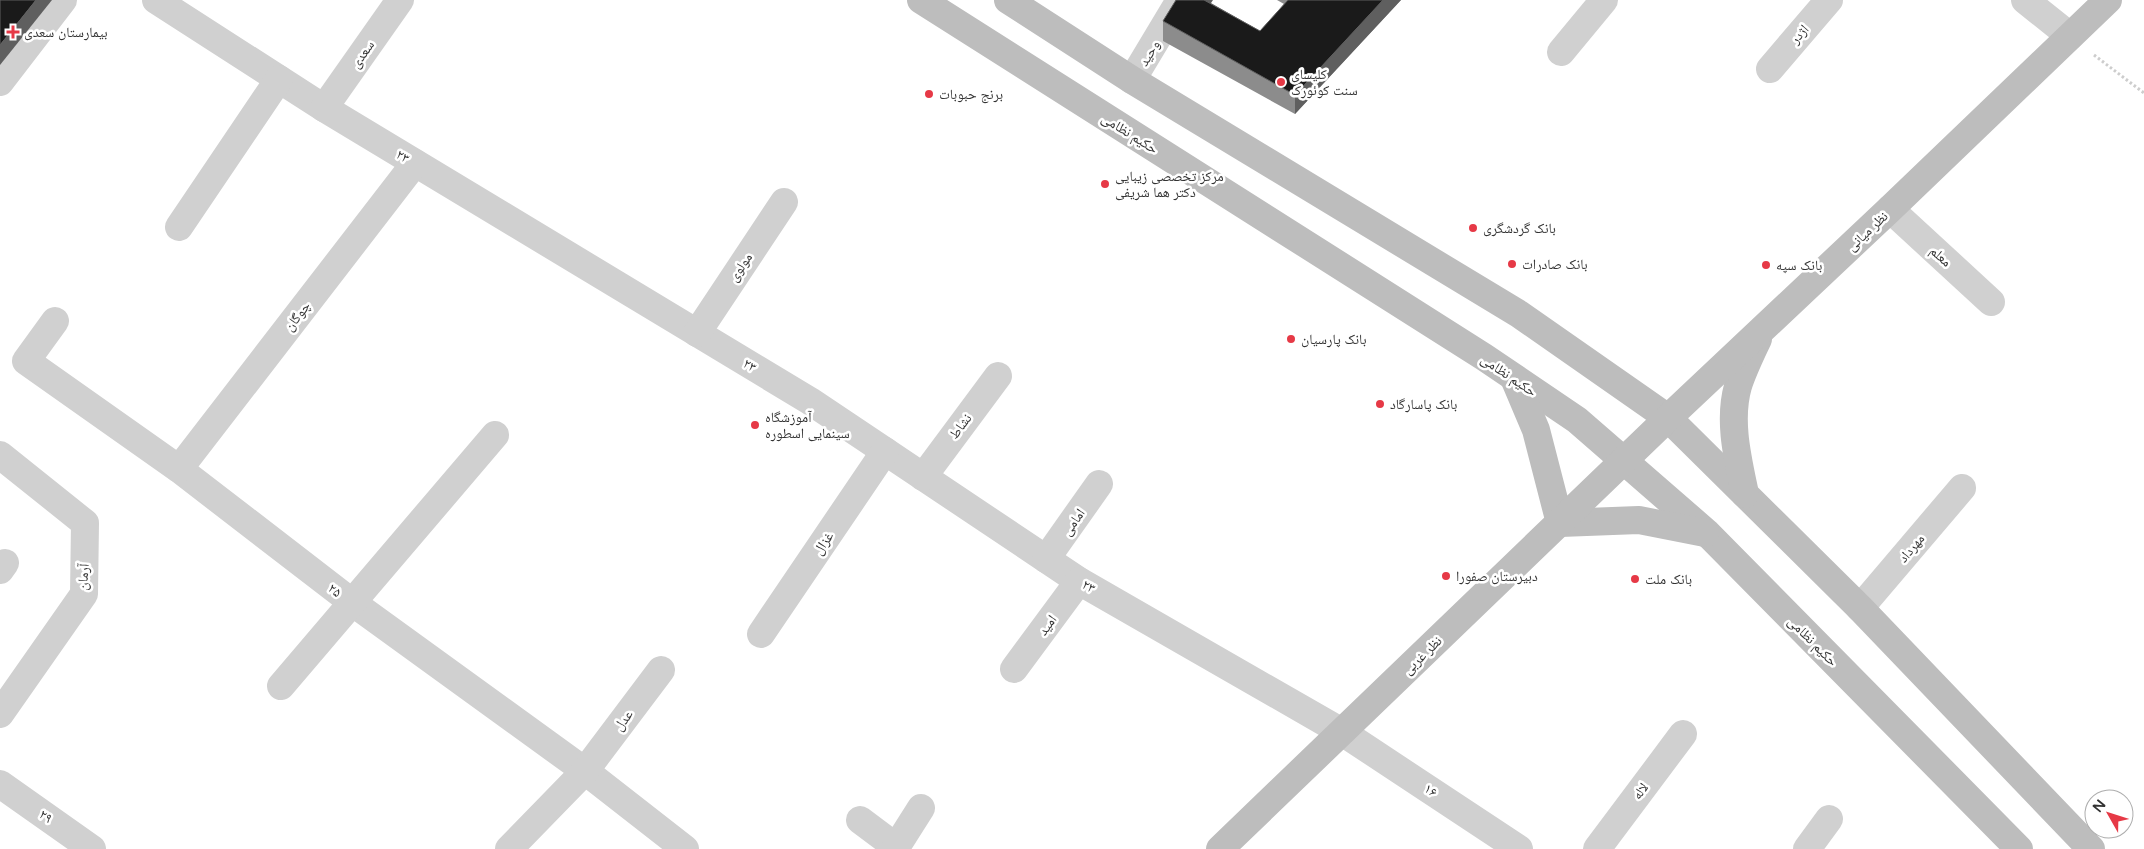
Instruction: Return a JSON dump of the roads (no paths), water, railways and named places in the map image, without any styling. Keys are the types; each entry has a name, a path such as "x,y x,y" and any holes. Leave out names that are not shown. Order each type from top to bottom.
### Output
{"main road":[{"name":"حکیم نظامی","path":"920,0 1514,378 1576,420 1707,533 2018,849"},
{"path":"1008,0 1132,80 1519,314 1668,418 1860,608 2092,849"},
{"name":"نظر میانی","path":"1625,461 2108,0"},
{"path":"1746,494 1736,448 1734,407 1738,386 1763,328"},
{"path":"1514,378 1536,430 1560,523 1640,520 1707,533"},
{"name":"نظر غربی","path":"1220,849 1625,461"}],"street":[{"path":"0,82 63,0"},
{"name":"سعدی","path":"324,108 400,0"},
{"name":"وحید","path":"1132,80 1180,0"},
{"path":"1561,52 1604,0"},
{"name":"اژدر","path":"1770,69 1828,0"},
{"path":"2025,0 2070,36"},
{"name":"۲۳","path":"174,5 279,79 324,108 810,401 1079,581 1342,732"},
{"path":"179,227 279,79"},
{"name":"چوگان","path":"179,469 416,163"},
{"name":"مولوی","path":"697,332 784,202"},
{"name":"معلم","path":"1890,210 1991,302"},
{"name":"۲۵","path":"55,321 26,361 179,469 353,603 585,771 678,847"},
{"name":"نشاط","path":"923,477 998,376"},
{"path":"281,686 495,435"},
{"name":"غزال","path":"761,634 885,452"},
{"name":"آرمان","path":"0,455 85,523 84,594 0,714"},
{"name":"امامی","path":"1046,559 1099,484"},
{"name":"مهرداد","path":"1860,608 1962,488"},
{"name":"امید","path":"1014,669 1079,581"},
{"name":"عدل","path":"509,849 585,771 661,670"},
{"name":"۱۶","path":"1342,732 1519,849"},
{"name":"لاله","path":"1597,849 1683,734"},
{"name":"۲۹","path":"0,784 65,841 92,849"},
{"path":"860,820 895,848 921,808"},
{"path":"1807,849 1829,819"}],"place":[{"name":"بیمارستان سعدی","path":"13,32"},
{"name":"کلیسای سنت کوئورک","path":"1281,82"},
{"name":"برنج حبوبات","path":"929,94"},
{"name":"مرکز تخصصی زیبایی دکتر هما شریفی","path":"1105,184"},
{"name":"بانک گردشگری","path":"1473,228"},
{"name":"بانک صادرات","path":"1512,264"},
{"name":"بانک سپه","path":"1766,265"},
{"name":"بانک پارسیان","path":"1291,339"},
{"name":"بانک پاسارگاد","path":"1380,404"},
{"name":"آموزشگاه سینمایی اسطوره","path":"755,425"},
{"name":"دبیرستان صفورا","path":"1446,576"},
{"name":"بانک ملت","path":"1635,579"}]}
